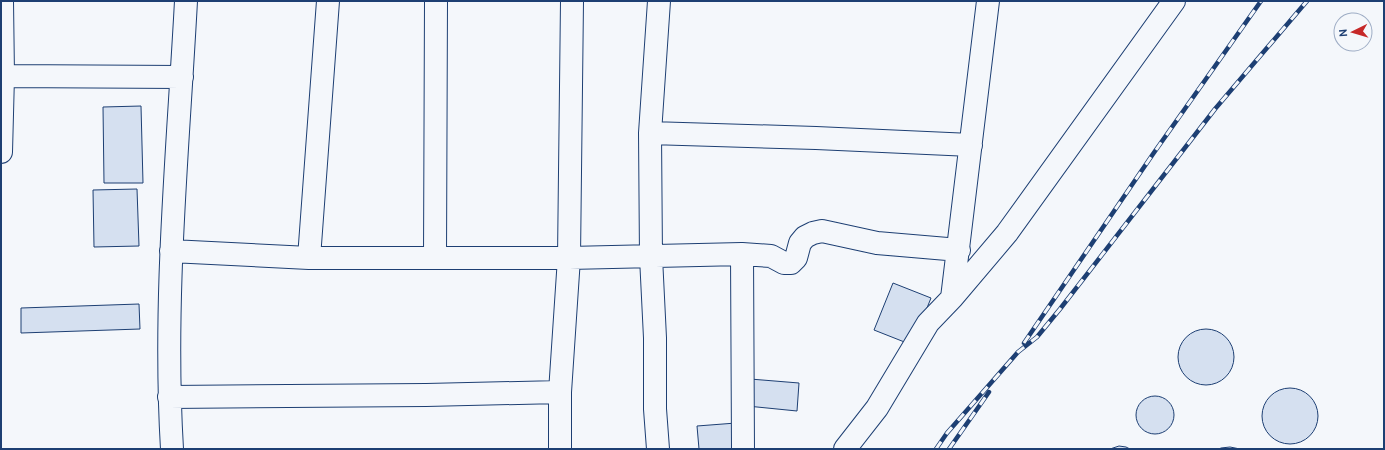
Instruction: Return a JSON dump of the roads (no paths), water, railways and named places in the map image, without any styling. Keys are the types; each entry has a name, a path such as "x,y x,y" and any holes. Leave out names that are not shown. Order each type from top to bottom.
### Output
{"street":[{"path":"1,152 3,76 2,1"},
{"path":"172,449 169,397 171,251 186,1"},
{"path":"309,258 328,1"},
{"path":"435,258 436,1"},
{"path":"560,449 560,392 570,258 572,1"},
{"path":"658,449 655,409 651,257 650,133 659,1"},
{"path":"952,298 988,1"},
{"path":"845,449 877,408 928,324 1007,234 1174,1"},
{"path":"3,76 182,77"},
{"path":"650,133 816,138 971,145"},
{"path":"171,251 309,258 570,258 742,254 771,256 784,263 791,262 796,258 800,243 805,237 822,231 877,243 959,250"},
{"path":"742,254 743,449"},
{"path":"169,397 560,392"}],"railway":[{"path":"1024,343 1153,154 1261,1"},
{"path":"936,449 947,433 1018,352 1037,337 1215,109 1307,1"},
{"path":"949,449 989,392"}]}
